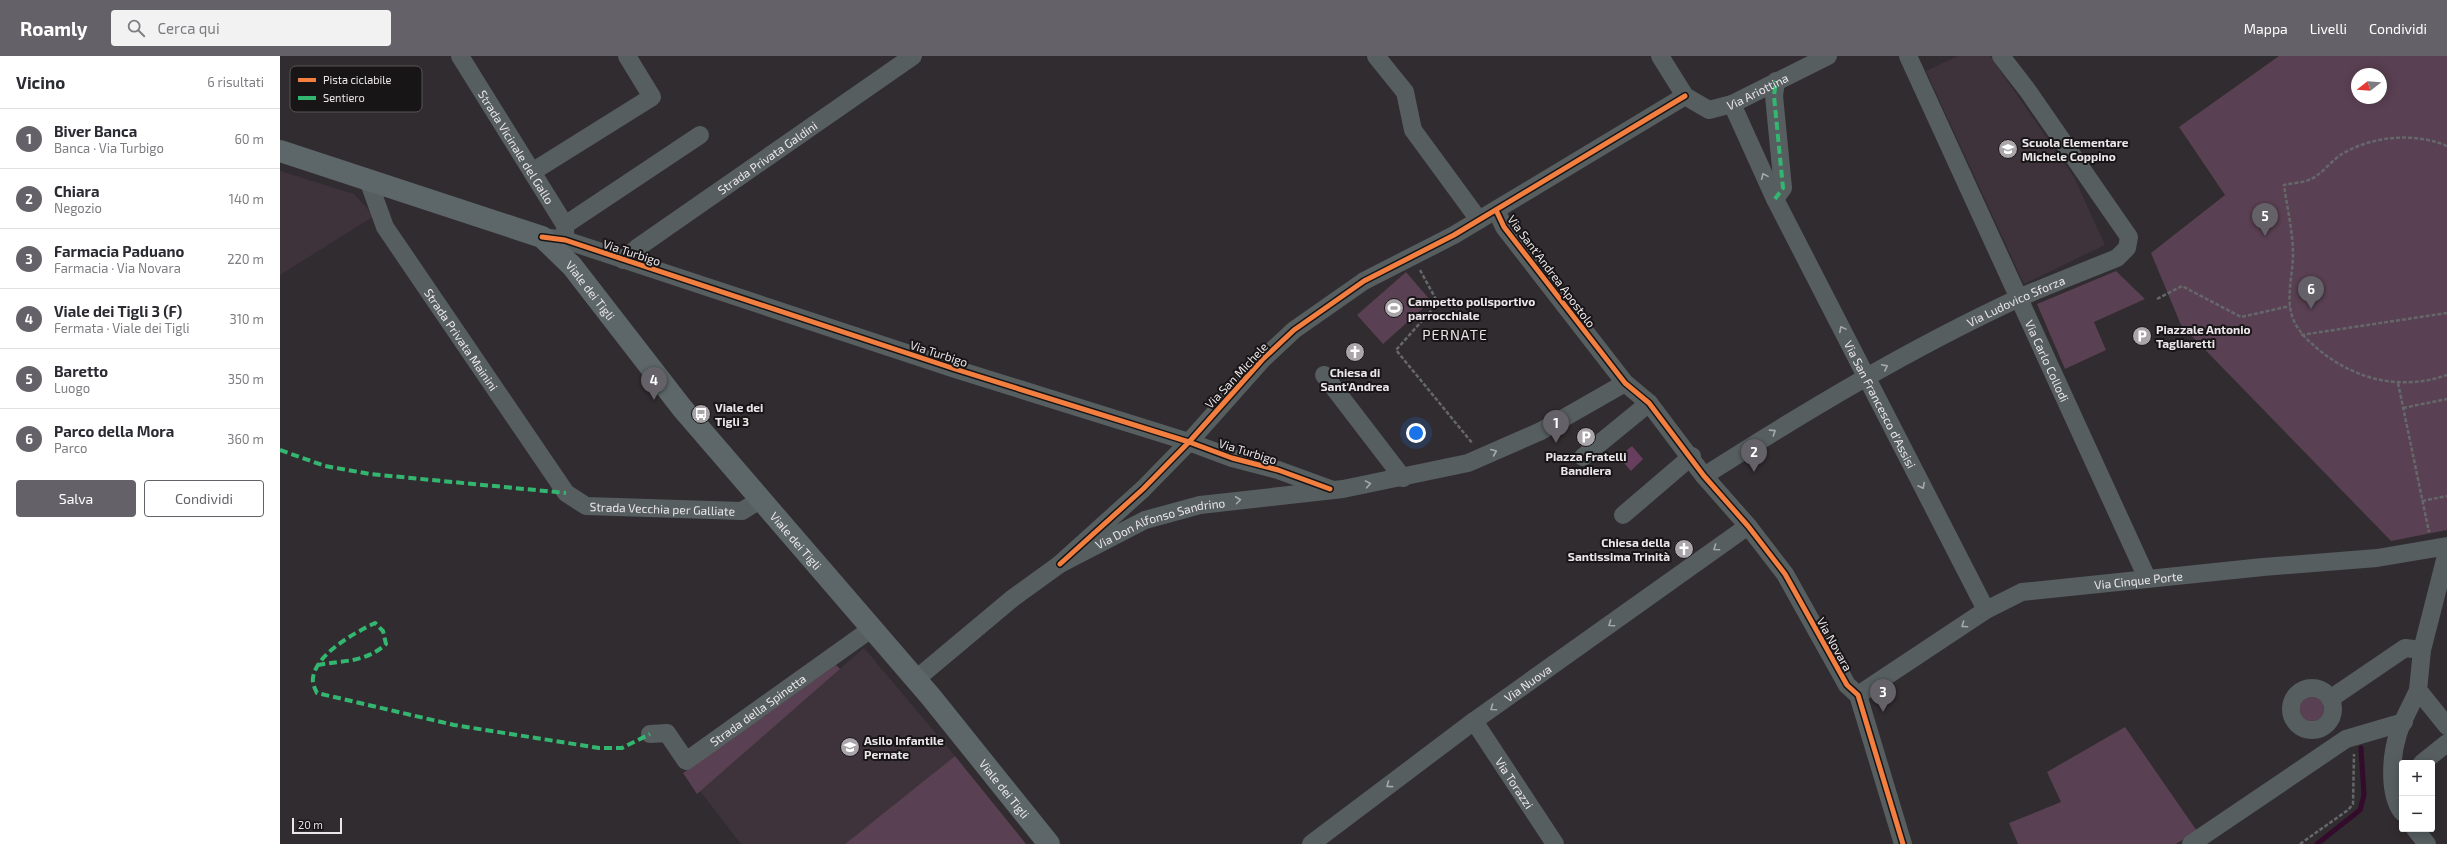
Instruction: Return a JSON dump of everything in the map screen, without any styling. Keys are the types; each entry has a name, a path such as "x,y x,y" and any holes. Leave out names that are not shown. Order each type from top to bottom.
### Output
{"main road":[{"name":"Via Turbigo","path":"280,151 542,237"},
{"name":"Viale dei Tigli","path":"542,237 572,266 642,360 915,680 1049,844"}],"street":[{"name":"Strada Vicinale del Gallo","path":"460,56 532,172 565,233"},
{"path":"532,172 652,97 626,56"},
{"name":"Strada Privata Galdini","path":"623,260 637,248 913,56"},
{"path":"1376,56 1405,92 1413,130 1479,220"},
{"path":"1660,56 1685,96"},
{"name":"Via Ariottina","path":"1685,96 1709,110 1732,104 1776,80 1828,56"},
{"name":"Via Carlo Collodi","path":"1908,56 2147,578"},
{"name":"Via Ludovico Sforza","path":"1704,476 1800,414 1867,376 2019,298 2117,258 2127,248 2129,237 2028,91 2001,56"},
{"path":"1775,199 1783,188 1774,96 1776,80"},
{"name":"Via Sant'Andrea Apostolo","path":"1685,96 1496,210 1504,227 1625,383 1649,403 1692,456 1704,476"},
{"name":"Via San Francesco d'Assisi","path":"1732,104 1775,199 1986,610"},
{"path":"565,233 700,135"},
{"name":"Strada Privata Mainini","path":"368,180 385,227 566,493"},
{"name":"Via San Michele","path":"1060,564 1126,505 1189,442 1262,360 1294,330 1364,281 1410,259 1496,210"},
{"name":"Via Turbigo","path":"542,237 565,233 623,260 955,369 1189,442 1232,458 1278,470 1330,489 1403,478 1468,463 1540,431 1625,383"},
{"path":"1324,375 1403,478"},
{"path":"1583,457 1649,403"},
{"path":"1623,515 1692,456"},
{"name":"Via Novara","path":"1704,476 1748,526 1785,574 1847,685 1858,695 1903,844"},
{"name":"Via Don Alfonso Sandrino","path":"915,680 1013,598 1060,564 1145,520 1200,505 1330,489"},
{"name":"Strada Vecchia per Galliate","path":"566,493 586,506 742,511 760,500"},
{"path":"1126,505 1145,520"},
{"name":"Via Nuova","path":"1311,844 1474,721 1748,526"},
{"path":"2399,807 2394,798 2398,782 2394,761 2398,734 2418,690 2422,650 2442,549"},
{"name":"Via Cinque Porte","path":"1858,695 1986,610 2022,592 2147,578 2377,558 2442,549"},
{"name":"Strada della Spinetta","path":"650,734 667,732 686,761 871,629"},
{"path":"2330,699 2404,648 2422,650"},
{"path":"2311,688 2324,692 2330,699 2334,711 2332,718 2322,729 2307,730 2300,728 2291,717 2291,703 2299,692 2311,688"},
{"path":"2418,690 2447,726"},
{"name":"Via Torazzi","path":"1474,721 1555,844"},
{"path":"2191,844 2346,739 2404,722"},
{"path":"2322,729 2334,748"},
{"path":"2426,760 2447,743"},
{"path":"2418,832 2427,844"}],"path":[{"path":"2447,146 2417,138 2390,138 2364,144 2344,153 2312,179 2284,185 2293,252 2290,306 2301,335 2345,368 2366,378 2398,383 2434,380 2447,375"},
{"path":"1410,259 1424,274 1438,303 1396,350 1484,456"},
{"path":"2157,299 2182,286 2240,317 2290,306"},
{"path":"2301,335 2447,313"},
{"path":"2398,383 2422,501 2442,549"},
{"path":"2403,408 2447,399"},
{"path":"2422,501 2447,496"},
{"path":"2300,844 2348,810 2353,804 2354,737"}],"shaded area":[{"name":"Scuola Elementare Michele Coppino","path":"1958,56 1990,56 2074,177 2105,245 2024,284 1926,71"},
{"path":"2279,56 2447,56 2447,530 2391,541 2181,325 2151,253 2225,195 2179,127"},
{"path":"280,171 354,194 374,216 280,275"},
{"path":"2116,271 2145,299 2094,322 2106,350 2065,369 2037,304"},
{"name":"Campetto polisportivo parrocchiale","path":"1406,272 1431,301 1383,344 1357,315"},
{"path":"1632,446 1643,459 1631,471 1619,457"},
{"name":"Asilo Infantile Pernate","path":"864,648 955,756 845,844 741,844 700,791"},
{"path":"836,665 840,669 697,794 683,773"},
{"path":"2312,697 2321,700 2324,709 2321,718 2312,721 2303,718 2300,709 2303,700"},
{"path":"2125,727 2197,831 2176,844 2018,844 2009,823 2061,802 2047,772"},
{"path":"955,756 1026,844 845,844"}],"waterway":[{"path":"2317,844 2360,810 2364,795 2361,748"}],"marked path":[{"path":"1775,199 1783,188 1774,96 1776,81"},
{"path":"280,450 325,466 370,474 566,493"},
{"path":"317,665 327,663 354,660 370,655 378,650 386,644 383,631 375,623 357,632 337,645 321,661 316,669 313,678 313,684 317,693 454,725 599,748 622,748 650,734"}],"cycle path":[{"path":"1060,564 1143,489 1189,442 1262,360 1294,330 1364,281 1454,235 1685,96"},
{"path":"1496,210 1504,227 1625,383 1649,403 1704,476 1748,526 1785,574 1847,685 1858,695 1903,844"},
{"path":"542,237 565,240 955,369 1189,442 1232,458 1278,470 1330,489"}],"place":[{"name":"Scuola Elementare Michele Coppino","path":"2008,149"},
{"name":"Baretto","path":"2265,236"},
{"name":"Campetto polisportivo parrocchiale","path":"1394,308"},
{"name":"Parco della Mora","path":"2311,309"},
{"name":"Piazzale Antonio Tagliaretti","path":"2142,336"},
{"name":"Chiesa di Sant'Andrea","path":"1355,352"},
{"name":"Viale dei Tigli 3 (F)","path":"654,400"},
{"name":"Viale dei Tigli 3","path":"701,414"},
{"name":"Piazza Fratelli Bandiera","path":"1586,437"},
{"name":"Biver Banca","path":"1556,443"},
{"name":"Chiara","path":"1754,472"},
{"name":"Chiesa della Santissima Trinità","path":"1684,549"},
{"name":"Farmacia Paduano","path":"1883,712"},
{"name":"Asilo Infantile Pernate","path":"850,747"}],"district":[{"name":"PERNATE","path":"1455,334"}]}
